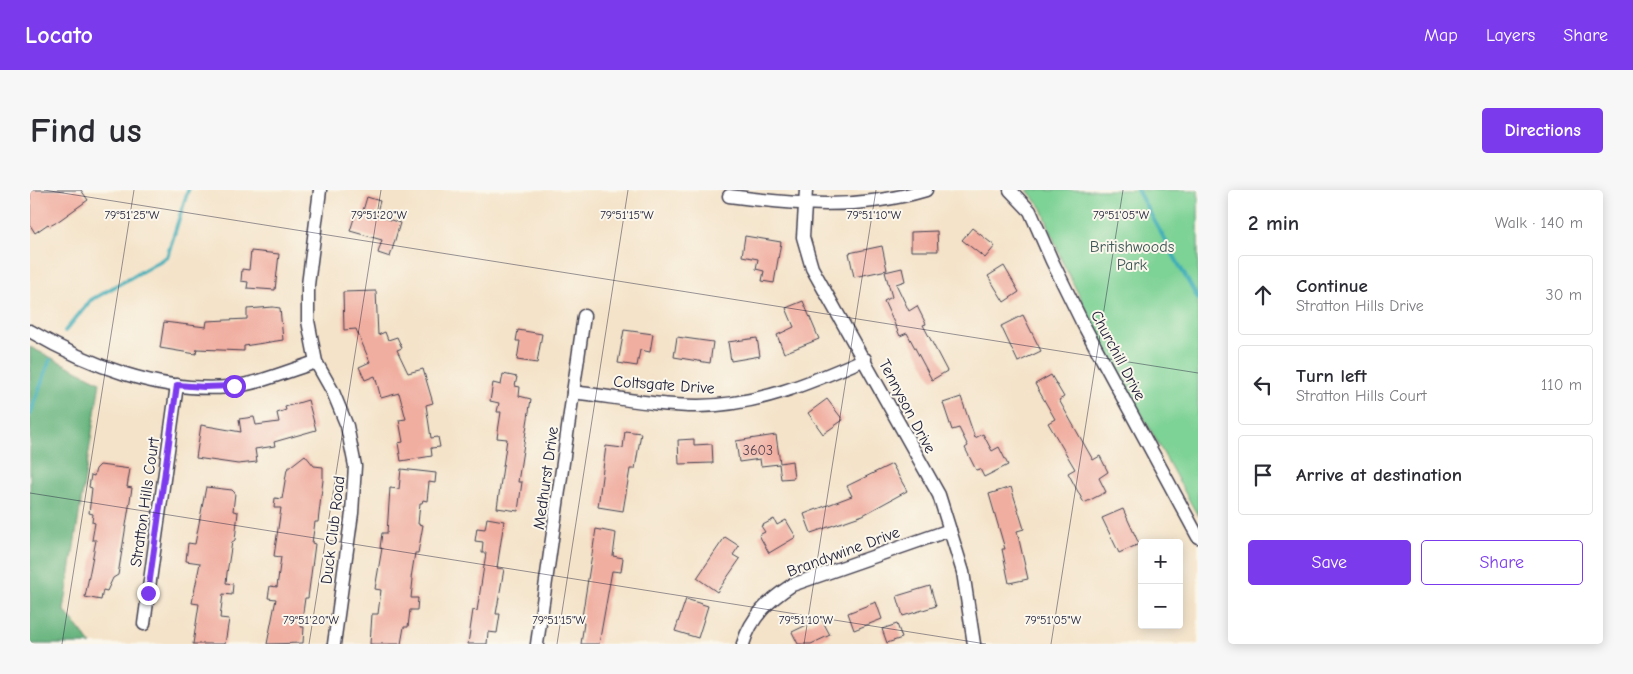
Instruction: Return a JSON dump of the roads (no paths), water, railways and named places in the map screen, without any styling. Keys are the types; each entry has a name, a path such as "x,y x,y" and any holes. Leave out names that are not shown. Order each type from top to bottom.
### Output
{"street":[{"name":"Duck Club Road","path":"320,190 311,248 307,304 309,328 316,362 340,407 347,426 355,466 352,513 334,644"},
{"name":"Tennyson Drive","path":"806,190 803,237 812,268 865,359 939,495 963,572 974,644"},
{"path":"729,196 805,204 852,204 886,200 926,190"},
{"name":"Churchill Drive","path":"1010,190 1030,210 1052,261 1082,322 1198,537"},
{"name":"Medhurst Drive","path":"537,644 584,316"},
{"path":"30,330 66,350 97,363 149,380 177,385 229,387 252,382 316,362"},
{"name":"Coltsgate Drive","path":"573,392 697,406 728,404 797,388 865,359"},
{"name":"Stratton Hills Court","path":"144,624 177,385"},
{"name":"Brandywine Drive","path":"743,644 762,609 775,596 792,585 950,530"}],"waterway":[{"path":"65,331 91,300 167,257 188,190"},
{"path":"1137,190 1198,299"},
{"path":"30,415 50,360"}],"park label":[{"name":"Britishwoods Park","path":"1132,255"}]}
